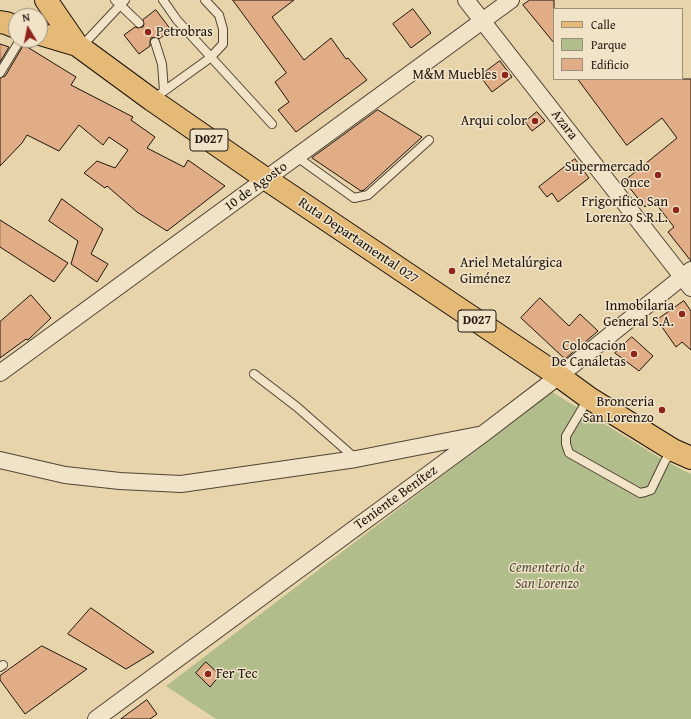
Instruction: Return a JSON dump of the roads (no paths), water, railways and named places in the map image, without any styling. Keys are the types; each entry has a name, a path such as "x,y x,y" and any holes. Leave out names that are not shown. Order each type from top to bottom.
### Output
{"main road":[{"name":"Ruta Departamental 027","path":"46,0 79,46 158,95 266,179 559,376 589,398 682,454"},
{"path":"48,36 79,46"}],"street":[{"name":"Azara","path":"466,0 688,278"},
{"name":"10 de Agosto","path":"0,373 511,0"},
{"name":"Teniente Benítez","path":"96,719 483,434 688,278"},
{"path":"0,460 65,475 120,482 181,484 356,459 483,434"}],"lane":[{"path":"163,0 177,20 210,58 272,124"},
{"path":"158,95 210,58 223,44 223,29 219,15 205,0"},
{"path":"79,46 120,2 139,23"},
{"path":"155,42 162,64 158,95"},
{"path":"1,68 15,48"},
{"path":"297,157 354,198 360,198 368,195 429,140"},
{"path":"254,374 292,402 356,459"},
{"path":"589,398 566,436 566,444 569,453 640,493 651,490 665,461 682,454"}],"place":[{"name":"Petrobras","path":"148,32"},
{"name":"M&M Muebles","path":"505,75"},
{"name":"Arqui color","path":"535,121"},
{"name":"Supermercado Once","path":"658,175"},
{"name":"Frigorifico San Lorenzo S.R.L.","path":"676,210"},
{"name":"Ariel Metalúrgica Giménez","path":"452,271"},
{"name":"Inmobilaria General S.A.","path":"682,314"},
{"name":"Colocacion De Canaletas","path":"634,354"},
{"name":"Bronceria San Lorenzo","path":"662,410"},
{"name":"Fer Tec","path":"208,674"}],"park label":[{"name":"Cementerio de San Lorenzo","path":"547,576"}]}
